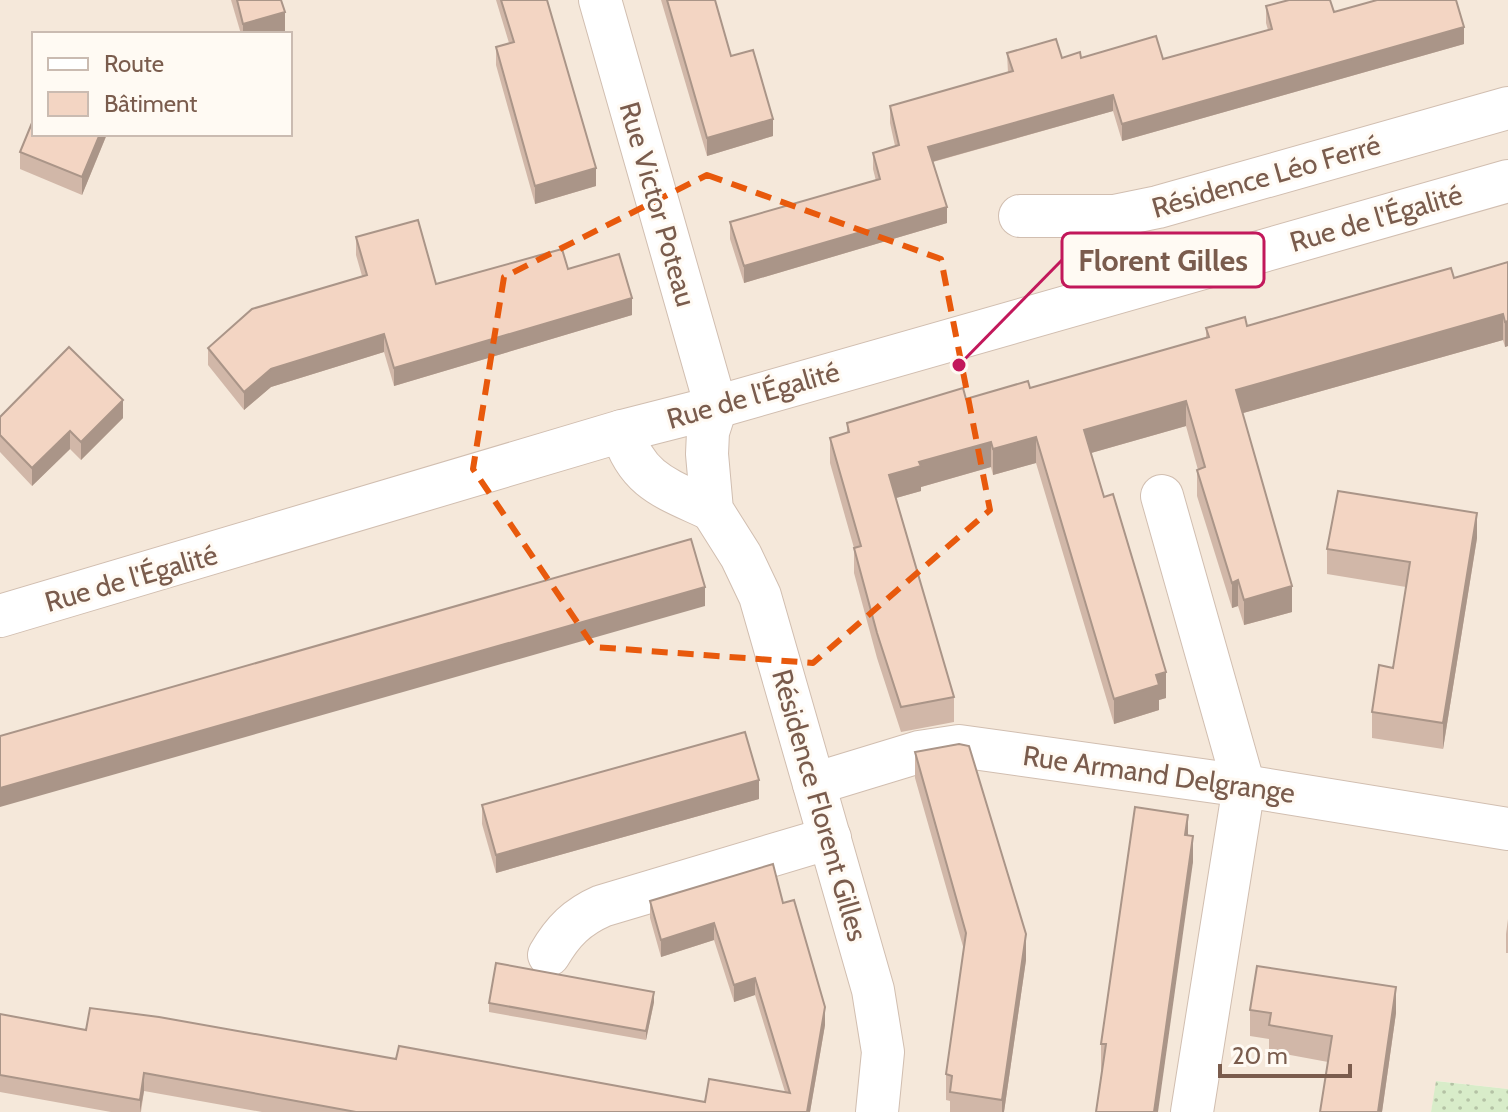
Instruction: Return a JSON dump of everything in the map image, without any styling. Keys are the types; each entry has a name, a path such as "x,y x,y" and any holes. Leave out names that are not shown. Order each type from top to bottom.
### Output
{"street":[{"name":"Rue Victor Poteau","path":"600,0 716,407"},
{"name":"Résidence Léo Ferré","path":"1020,216 1114,216 1158,207 1508,108"},
{"name":"Rue de l'Égalité","path":"0,616 622,431 716,407 1508,181"},
{"name":"Résidence Florent Gilles","path":"716,407 708,432 707,454 712,510 741,556 760,596 880,1020 883,1052 877,1112"},
{"path":"622,431 636,465 648,478 712,510"},
{"path":"1162,496 1244,786 1192,1112"},
{"name":"Rue Armand Delgrange","path":"814,784 919,752 959,746 1244,786 1508,829"},
{"path":"549,955 570,924 602,906 830,838"}],"highlighted area":[{"path":"707,175 941,259 990,510 813,663 594,647 473,469 504,277"}],"shaded area":[{"path":"0,0 1508,0 1508,1089 1437,1081 1431,1112 0,1112"}],"green space":[{"path":"1436,1081 1508,1089 1508,1112 1431,1112"}],"building":[{"path":"237,0 281,0 285,12 243,24"},
{"path":"501,0 547,0 596,168 535,186 496,47 514,42"},
{"path":"667,0 715,0 731,56 753,50 773,119 707,138"},
{"path":"1289,0 1330,0 1334,12 1377,0 1456,0 1464,27 1122,124 1113,95 928,147 947,207 744,266 730,222 880,179 873,153 899,145 890,106 1013,71 1007,53 1056,39 1062,58 1080,52 1081,58 1156,36 1163,59 1272,29 1266,6"},
{"path":"32,123 32,136 99,136 82,177 20,152"},
{"path":"418,220 436,284 562,249 568,269 619,254 632,298 394,368 384,334 271,369 244,392 208,348 252,309 367,275 356,237"},
{"path":"1508,262 1508,321 1505,322 1503,314 1236,390 1292,586 1244,600 1238,580 1232,583 1197,470 1205,467 1186,401 1084,430 1104,497 1113,494 1166,672 1156,675 1159,685 1114,699 1036,437 993,449 991,442 919,462 921,466 889,475 954,697 901,707 854,548 861,546 830,438 849,432 847,423 963,388 966,399 1028,381 1030,388 1209,337 1206,328 1245,317 1247,326 1451,268 1454,278"},
{"path":"69,347 123,400 81,442 70,431 32,468 0,435 0,417"},
{"path":"1338,491 1477,513 1443,723 1372,712 1379,665 1393,668 1410,562 1327,549"},
{"path":"691,539 705,587 0,788 0,736"},
{"path":"745,732 759,780 496,855 482,805"},
{"path":"959,744 969,746 1026,934 1002,1100 950,1092 952,1076 946,1074 966,933 915,752"},
{"path":"1135,807 1188,815 1185,835 1193,836 1154,1112 1096,1112 1106,1044 1101,1044"},
{"path":"773,864 783,903 794,900 825,1007 807,1112 356,1112 144,1073 140,1100 0,1075 0,1014 86,1030 90,1008 159,1017 396,1059 399,1046 705,1102 709,1079 790,1093 755,978 734,985 714,923 661,940 650,901"},
{"path":"496,963 654,992 646,1031 489,1003"},
{"path":"1257,966 1396,987 1378,1112 1320,1112 1332,1036 1269,1025 1271,1013 1250,1010"}],"place":[{"name":"Florent Gilles","path":"959,365"}]}
